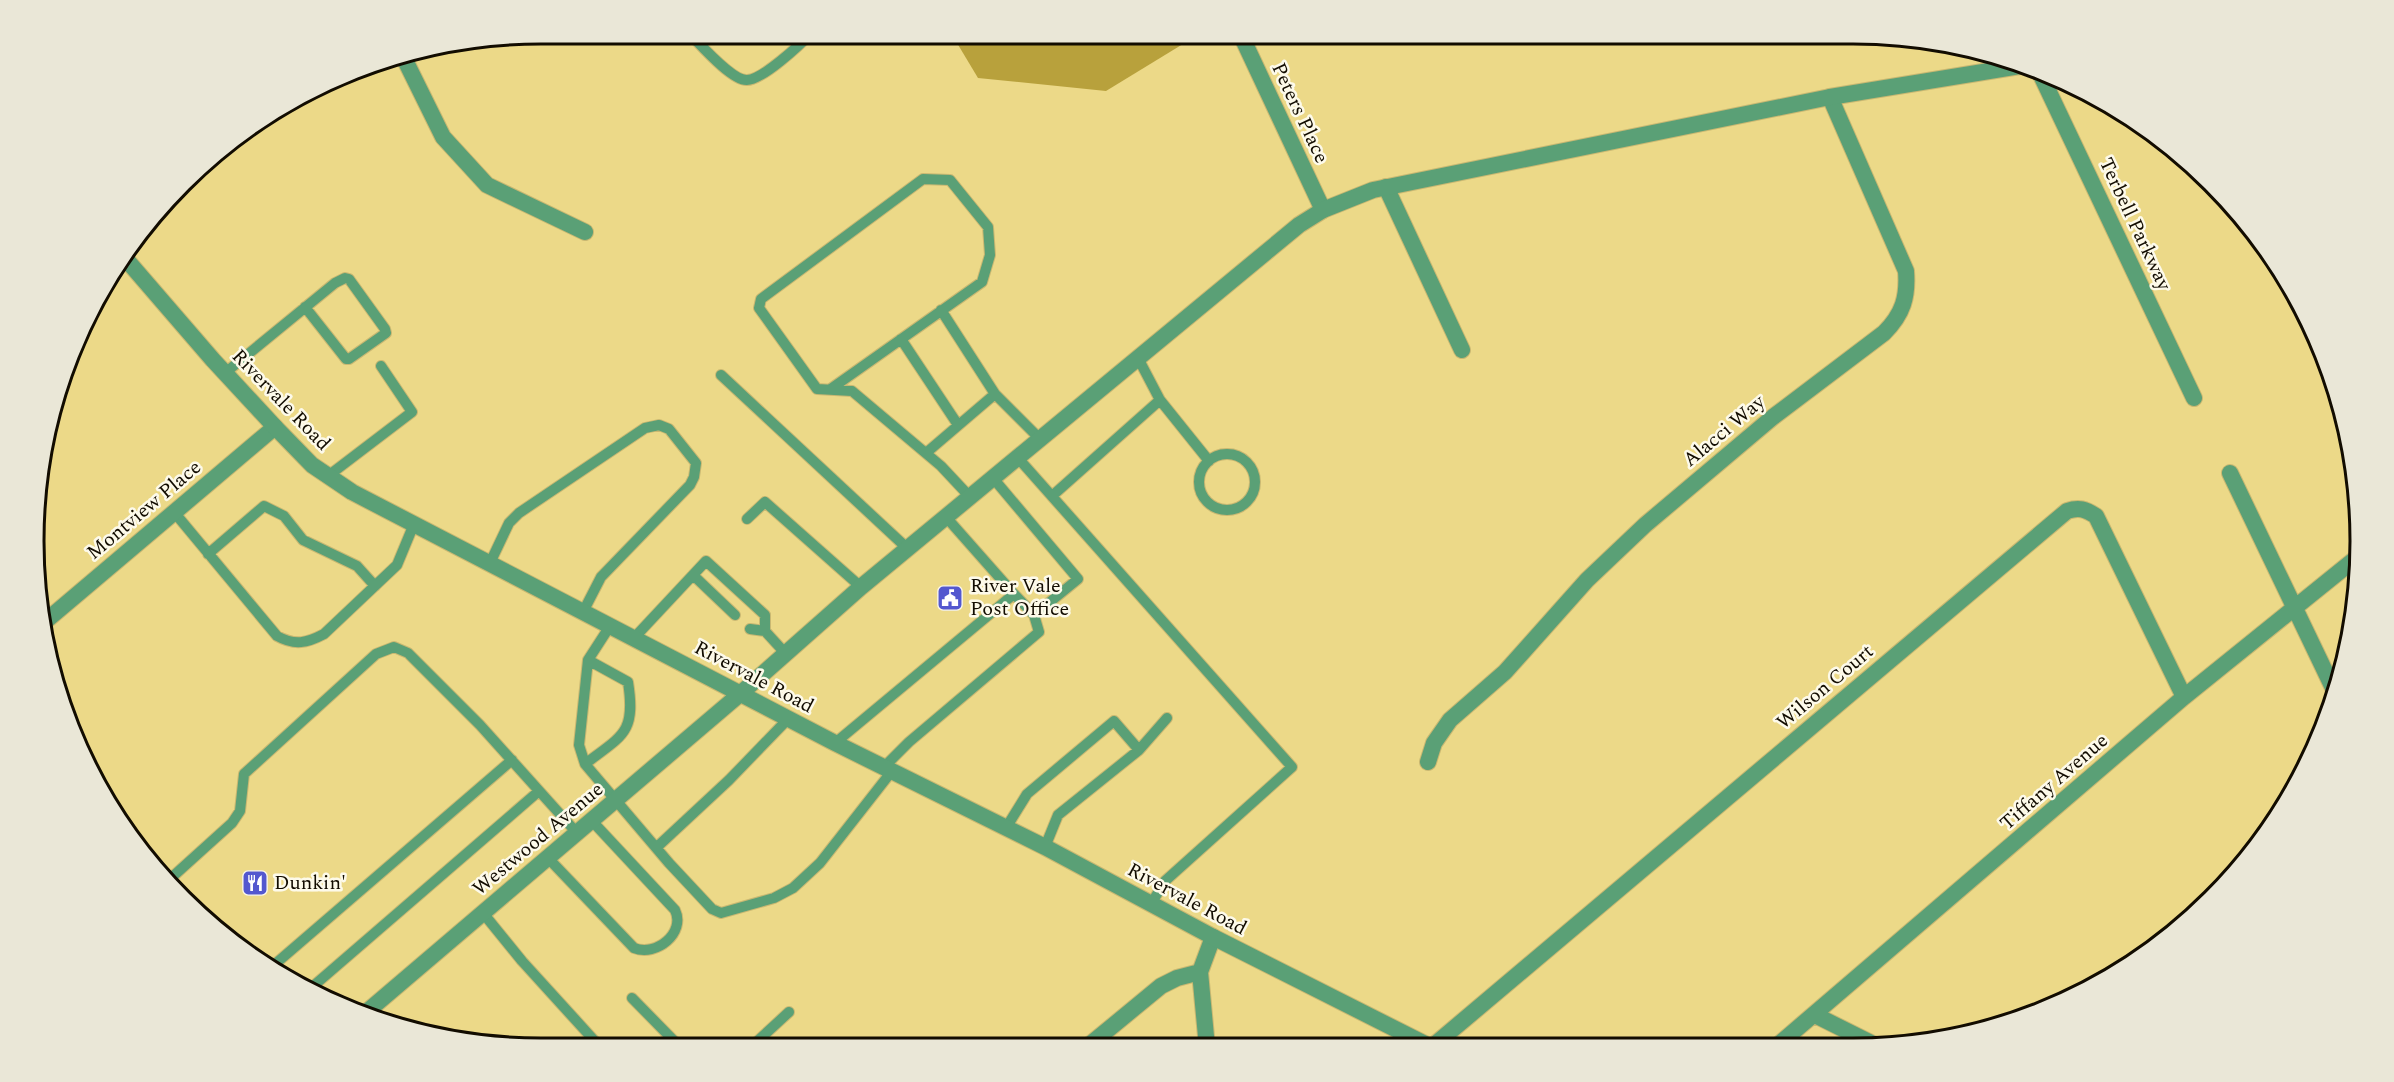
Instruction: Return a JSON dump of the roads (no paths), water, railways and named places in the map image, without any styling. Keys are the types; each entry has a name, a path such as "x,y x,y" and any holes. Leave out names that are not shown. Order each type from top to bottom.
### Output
{"street":[{"name":"Peters Place","path":"1245,44 1323,210"},
{"path":"406,62 444,137 487,185 585,232"},
{"name":"Westwood Avenue","path":"371,1008 617,800 861,587 1299,225 1323,210 1352,196 1386,187 1830,97 2007,68"},
{"name":"Terbell Parkway","path":"2044,81 2194,398"},
{"name":"Alacci Way","path":"1428,762 1434,743 1450,720 1505,672 1587,580 1645,525 1773,417 1884,333 1896,321 1904,305 1907,288 1906,271 1830,97"},
{"path":"1386,187 1462,350"},
{"name":"Rivervale Road","path":"129,262 275,427 312,465 352,492 788,719 1045,847 1213,937 1415,1038"},
{"name":"Montview Place","path":"50,617 275,427"},
{"path":"2230,474 2330,682"},
{"name":"Wilson Court","path":"1441,1038 2067,511 2077,508 2087,510 2096,516 2184,697"},
{"name":"Tiffany Avenue","path":"1787,1038 2184,697 2349,564"},
{"path":"1206,1038 1200,972 1213,937"},
{"path":"1098,1038 1161,986 1177,978 1200,972"},
{"path":"1815,1015 1861,1038"}],"lane":[{"path":"700,44 735,77 747,80 759,76 798,44"},
{"path":"832,388 982,282 990,255 988,228 950,180 923,179 761,299 759,308 812,385 816,388 852,391 941,466 970,497"},
{"path":"225,373 305,307 335,283 345,278 349,279 386,329 386,333 346,359 305,307"},
{"path":"941,310 995,393 1040,439"},
{"path":"900,339 958,425"},
{"path":"1138,358 1160,400 1209,461"},
{"path":"328,476 412,412 381,366"},
{"path":"721,375 908,549"},
{"path":"926,453 995,393"},
{"path":"1052,496 1160,400"},
{"path":"490,563 509,523 519,513 645,428 659,425 669,429 696,463 694,477 681,497 621,555 602,577 583,612"},
{"path":"1227,453 1245,459 1251,466 1255,485 1252,495 1246,502 1229,510 1220,509 1206,500 1199,484 1203,467 1209,461 1227,453"},
{"path":"1018,458 1292,767 1165,881 1151,903"},
{"path":"993,478 1078,579 1034,615"},
{"path":"747,519 765,502 861,587"},
{"path":"208,554 264,506 284,516 303,540 357,566 375,586"},
{"path":"174,512 278,636 288,642 300,643 324,634 397,565 414,524"},
{"path":"610,626 588,660 579,745 585,764 712,909 721,913 774,898 793,888 820,863 909,742 1039,632 1034,615 946,518"},
{"path":"633,638 706,561 765,615 765,631"},
{"path":"693,575 735,615"},
{"path":"835,743 1014,594"},
{"path":"750,629 765,631 786,654"},
{"path":"173,876 232,823 240,811 244,774 376,654 394,647 408,653 480,725 577,833"},
{"path":"585,764 623,734 631,719 628,682 588,660"},
{"path":"1045,847 1059,815 1139,750 1167,718"},
{"path":"657,847 729,780 788,719"},
{"path":"1006,828 1027,794 1114,721 1139,750"},
{"path":"277,962 512,760"},
{"path":"315,984 539,791"},
{"path":"548,858 634,948 642,952 661,946 672,936 678,925 675,910 592,821"},
{"path":"483,913 522,961 592,1038"},
{"path":"632,998 672,1038"},
{"path":"761,1038 789,1012"}],"place":[{"name":"River Vale Post Office","path":"950,598"},
{"name":"Dunkin'","path":"255,883"}]}
